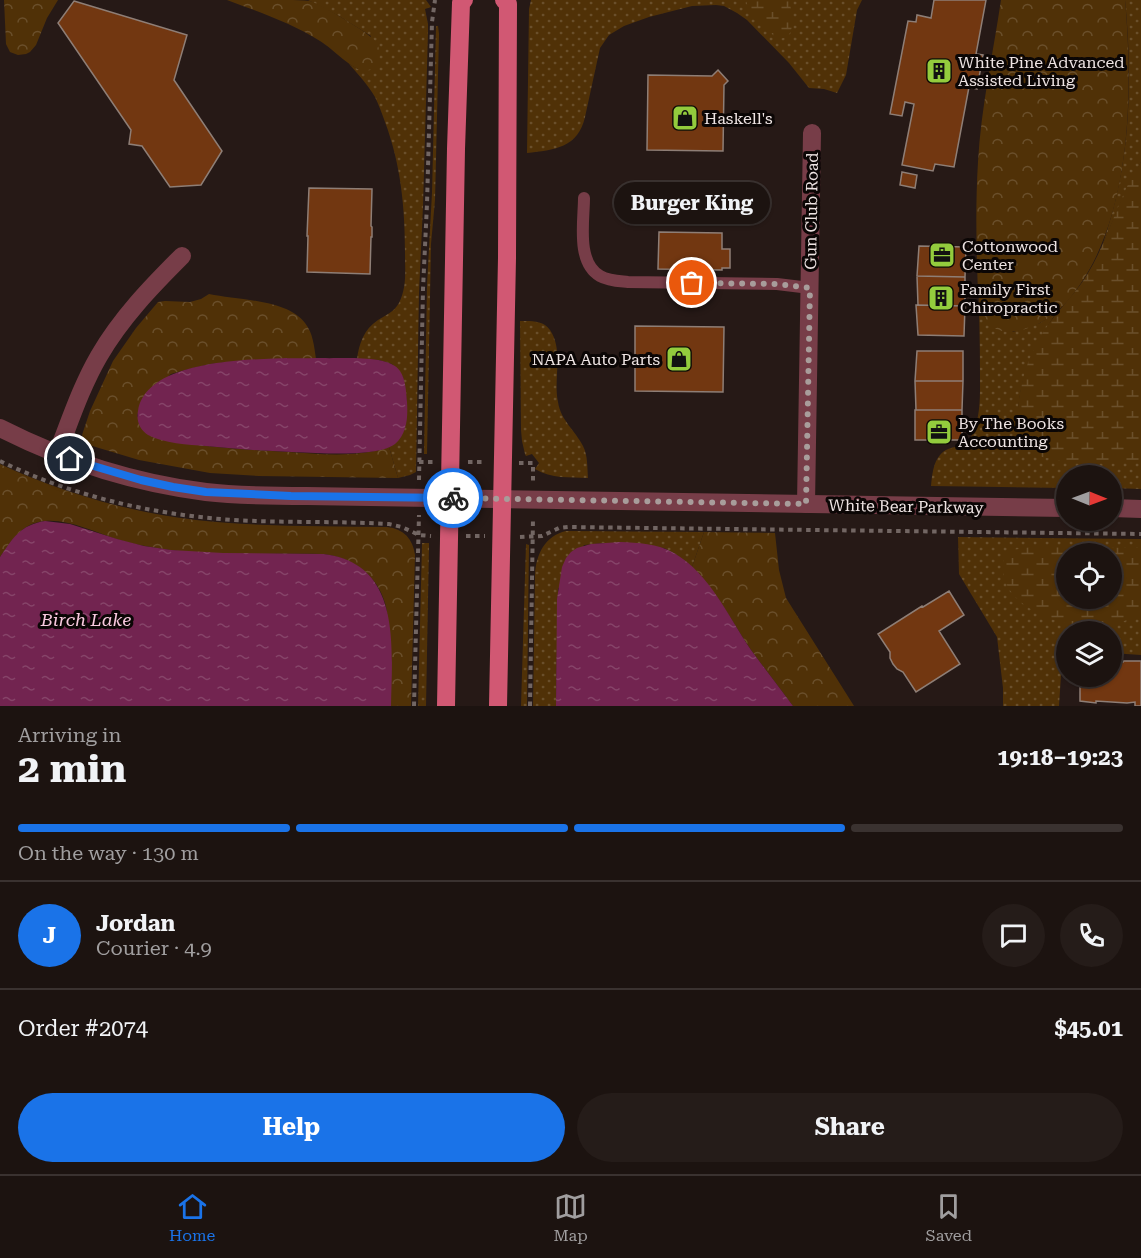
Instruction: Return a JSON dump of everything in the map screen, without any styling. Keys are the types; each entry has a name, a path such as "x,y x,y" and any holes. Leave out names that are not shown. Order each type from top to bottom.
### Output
{"main road":[{"path":"446,706 456,149 461,3 464,0"},
{"path":"498,706 507,246 508,4 504,0"}],"street":[{"name":"Gun Club Road","path":"806,504 812,133"},
{"path":"57,454 82,389 99,356 133,308 182,256"},
{"name":"White Bear Parkway","path":"0,428 84,464 135,479 206,492 297,496 1056,508"},
{"path":"1122,508 1141,509"}],"lane":[{"path":"584,198 586,261 602,277 628,282 777,284 810,288"}],"path":[{"path":"414,706 423,289 432,22 435,0"},
{"path":"0,461 67,488 169,513 255,521 389,524 402,527 419,536 532,537 568,527 1141,534"},
{"path":"419,462 533,463"},
{"path":"530,706 532,537"}],"green space":[{"path":"4,0 58,0 47,18 36,45 26,54 18,55 10,52 6,44"},
{"path":"227,0 310,1 372,38 378,47 378,62 370,70 356,68 325,44 298,29"},
{"path":"308,0 426,0 431,7 425,9 428,32 419,293 416,472 398,478 389,447 395,443 407,415 403,377 392,364 379,360 357,359 366,332 373,324 395,309 403,291 404,220 395,154 376,100 349,64 358,69 371,36"},
{"path":"531,0 862,0 857,10 846,75 837,93 809,88 789,63 747,20 724,6 692,6 624,26 609,35 600,48 585,117 577,135 564,146 527,153"},
{"path":"746,0 789,0 792,26 788,36 783,38 772,34 752,13"},
{"path":"1001,0 1125,0 1129,71 1125,148 1119,186 1110,222 1097,256 1079,286 1058,310 1039,324 1009,332 998,330 989,323 982,310 978,294 977,187 980,142 984,101"},
{"path":"1125,0 1141,0 1141,162 1102,246 1112,215 1126,139 1129,69"},
{"path":"436,26 438,26 439,34 435,200 431,244 427,454 424,454 427,285 432,193"},
{"path":"1141,162 1141,462 1083,462 1038,456 1029,451 1019,433 1018,409 1028,363 1044,331 1078,288 1093,264 1128,184"},
{"path":"978,276 980,298 1013,332 1040,323 1056,313 1039,341 1026,372 1019,403 1020,436 1046,457 1083,462 1141,462 1141,489 1122,488 1122,465 1056,465 1056,488 931,486 933,470 938,458 944,451 962,445 970,439 973,433 979,404"},
{"path":"209,294 274,305 297,315 310,331 316,359 210,364 171,374 142,399 137,416 152,436 203,446 313,454 365,453 389,447 398,478 210,473 139,460 89,445 84,441 82,435 90,411 113,361 158,302 190,302"},
{"path":"520,321 544,324 554,338 560,409 585,450 588,478 561,477 541,472 535,469 539,463 532,454 526,456 525,454 521,430"},
{"path":"0,464 47,484 96,500 146,512 196,520 244,524 387,527 398,530 410,540 415,555 411,706 391,706 390,644 385,603 376,584 353,563 323,554 219,554 177,551 126,542 72,524 54,521 37,522 24,529 13,539 0,557"},
{"path":"566,531 704,532 692,567 664,548 604,543 584,545 558,589 556,706 533,706 537,560 543,547 552,537"},
{"path":"704,532 775,533 779,570 786,598 854,706 793,706 751,650 717,596 692,567"},
{"path":"958,537 1141,539 1141,655 1122,654 1122,621 1056,621 1056,687 1060,687 1059,706 1003,706 997,637 959,574"},
{"path":"422,543 429,543 426,706 418,706"},
{"path":"526,544 529,545 527,706 521,706"},
{"path":"1056,547 1056,609 1122,609 1122,548 1141,548 1141,614 1122,621 1051,619 1025,606 1007,586 1003,573 1004,558 1016,549"}],"water":[{"path":"352,358 386,362 400,371 403,378 407,402 406,425 399,440 389,447 369,452 350,453 238,449 161,440 148,435 139,425 138,411 147,392 164,378 188,369 246,360"},
{"name":"Birch Lake","path":"45,521 70,524 144,546 171,550 323,554 349,561 367,573 379,590 387,611 391,634 391,706 0,706 0,557 13,538 23,529"},
{"path":"620,542 661,547 674,553 698,572 751,650 793,706 556,706 557,599 562,567 566,558 577,548 591,544"}],"building":[{"name":"White Pine Advanced Assisted Living","path":"934,0 986,0 976,54 983,55 977,89 969,87 954,167 935,164 933,171 902,165 914,104 905,102 902,116 890,114 908,21 916,22 917,15 931,18"},
{"path":"74,1 187,35 174,80 222,151 201,185 170,187 142,146 129,144 131,130 58,23"},
{"name":"Haskell's","path":"718,70 728,81 724,85 723,151 647,150 648,75 712,76"},
{"path":"902,172 917,175 915,188 900,185"},
{"path":"309,188 372,189 370,274 307,272"},
{"path":"659,232 722,233 722,249 730,249 730,268 722,268 722,270 658,269"},
{"name":"Cottonwood Center","path":"919,246 966,247 965,277 917,276"},
{"name":"Family First Chiropractic","path":"917,276 965,277 965,306 918,305"},
{"path":"916,305 965,306 964,336 918,335"},
{"name":"NAPA Auto Parts","path":"635,326 724,327 723,392 635,391"},
{"path":"917,351 963,351 963,381 915,381"},
{"path":"915,381 963,381 962,410 916,410"},
{"name":"By The Books Accounting","path":"915,410 962,410 962,440 915,440"},
{"path":"949,591 964,615 939,631 960,664 916,692 903,672 893,664 890,652 878,634"},
{"path":"1141,661 1141,706 1135,706 1135,702 1080,701 1080,687 1122,687 1123,662"}],"way so far":[{"path":"453,498 806,504 810,288 777,284 692,283"}],"place":[{"name":"White Pine Advanced Assisted Living","path":"939,71"},
{"name":"Haskell's","path":"685,118"},
{"name":"Cottonwood Center","path":"942,255"},
{"name":"Burger King","path":"692,283"},
{"name":"Family First Chiropractic","path":"941,298"},
{"name":"NAPA Auto Parts","path":"679,359"},
{"name":"By The Books Accounting","path":"939,432"}],"route":[{"path":"70,459 141,480 206,492 291,496 453,498"}]}
